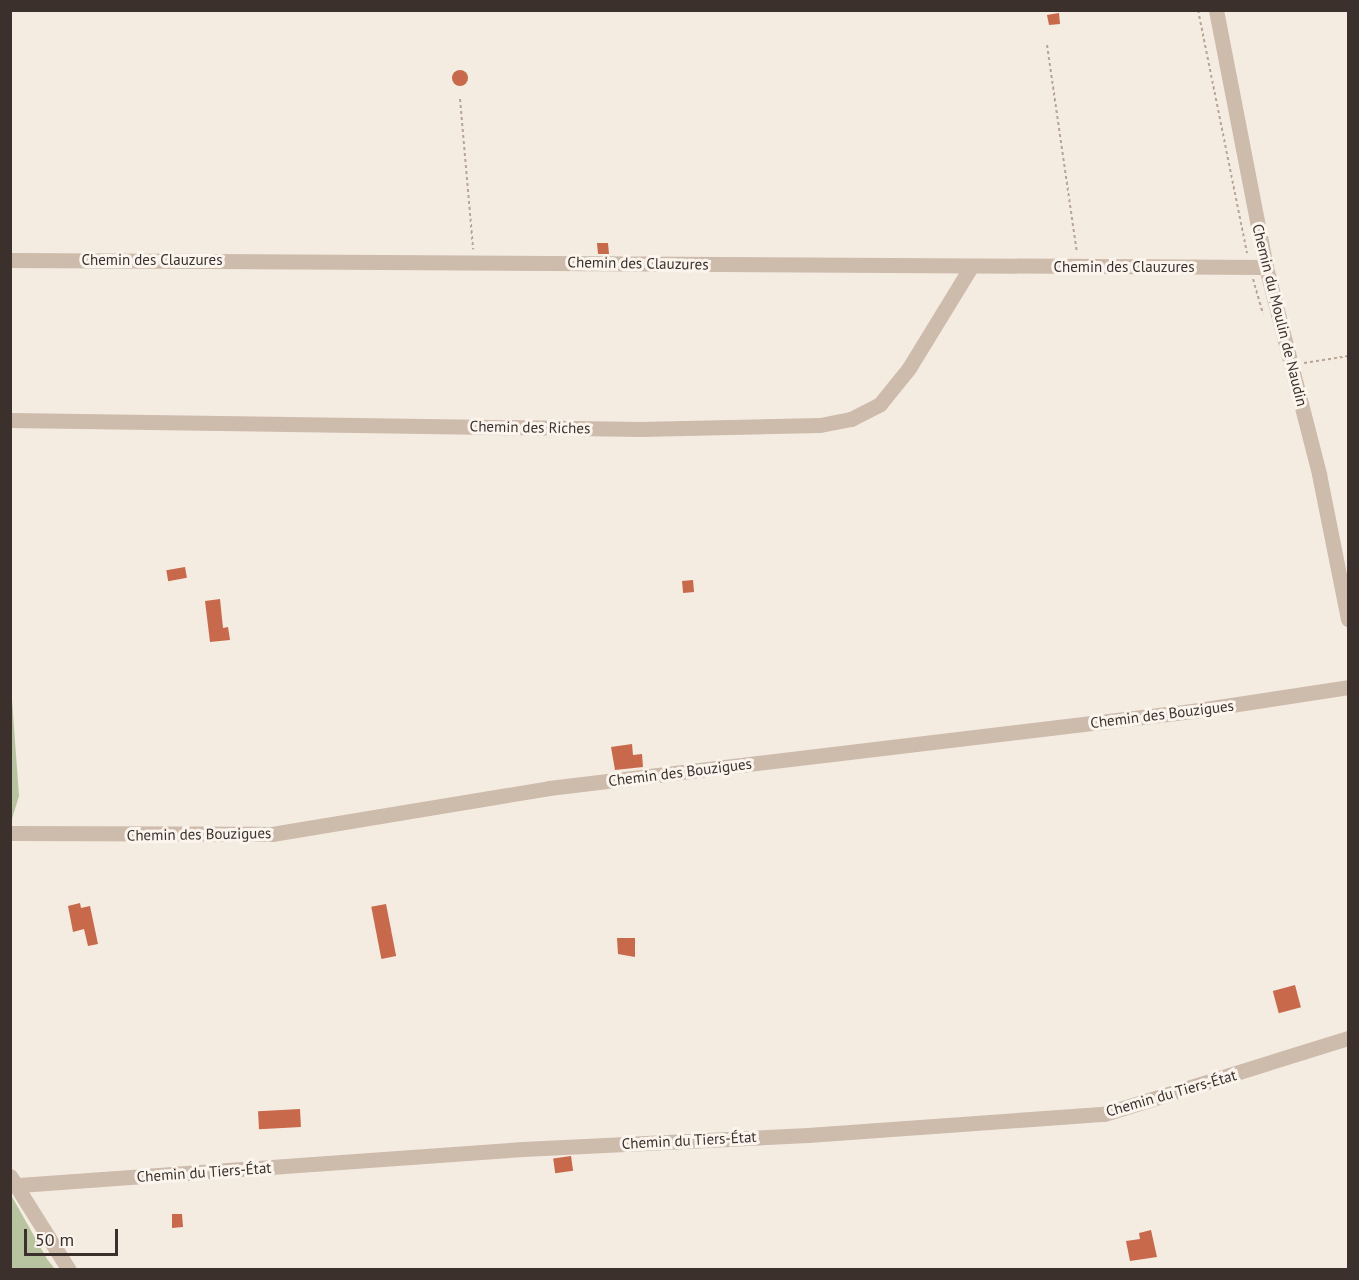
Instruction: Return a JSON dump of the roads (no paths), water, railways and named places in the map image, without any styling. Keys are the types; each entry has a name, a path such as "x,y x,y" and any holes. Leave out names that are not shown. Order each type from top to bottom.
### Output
{"street":[{"name":"Chemin du Moulin de Naudin","path":"1216,10 1266,267 1292,365 1348,619"},
{"name":"Chemin des Clauzures","path":"10,260 1266,267"},
{"name":"Chemin des Riches","path":"10,420 640,429 820,425 851,419 880,404 909,368 971,267"},
{"name":"Chemin des Bouzigues","path":"10,833 272,834 549,788 1192,711 1348,687"},
{"name":"Chemin du Tiers-État","path":"15,1180 523,1149 808,1135 1104,1114 1348,1038"},
{"path":"15,1180 29,1210 69,1269"}]}
